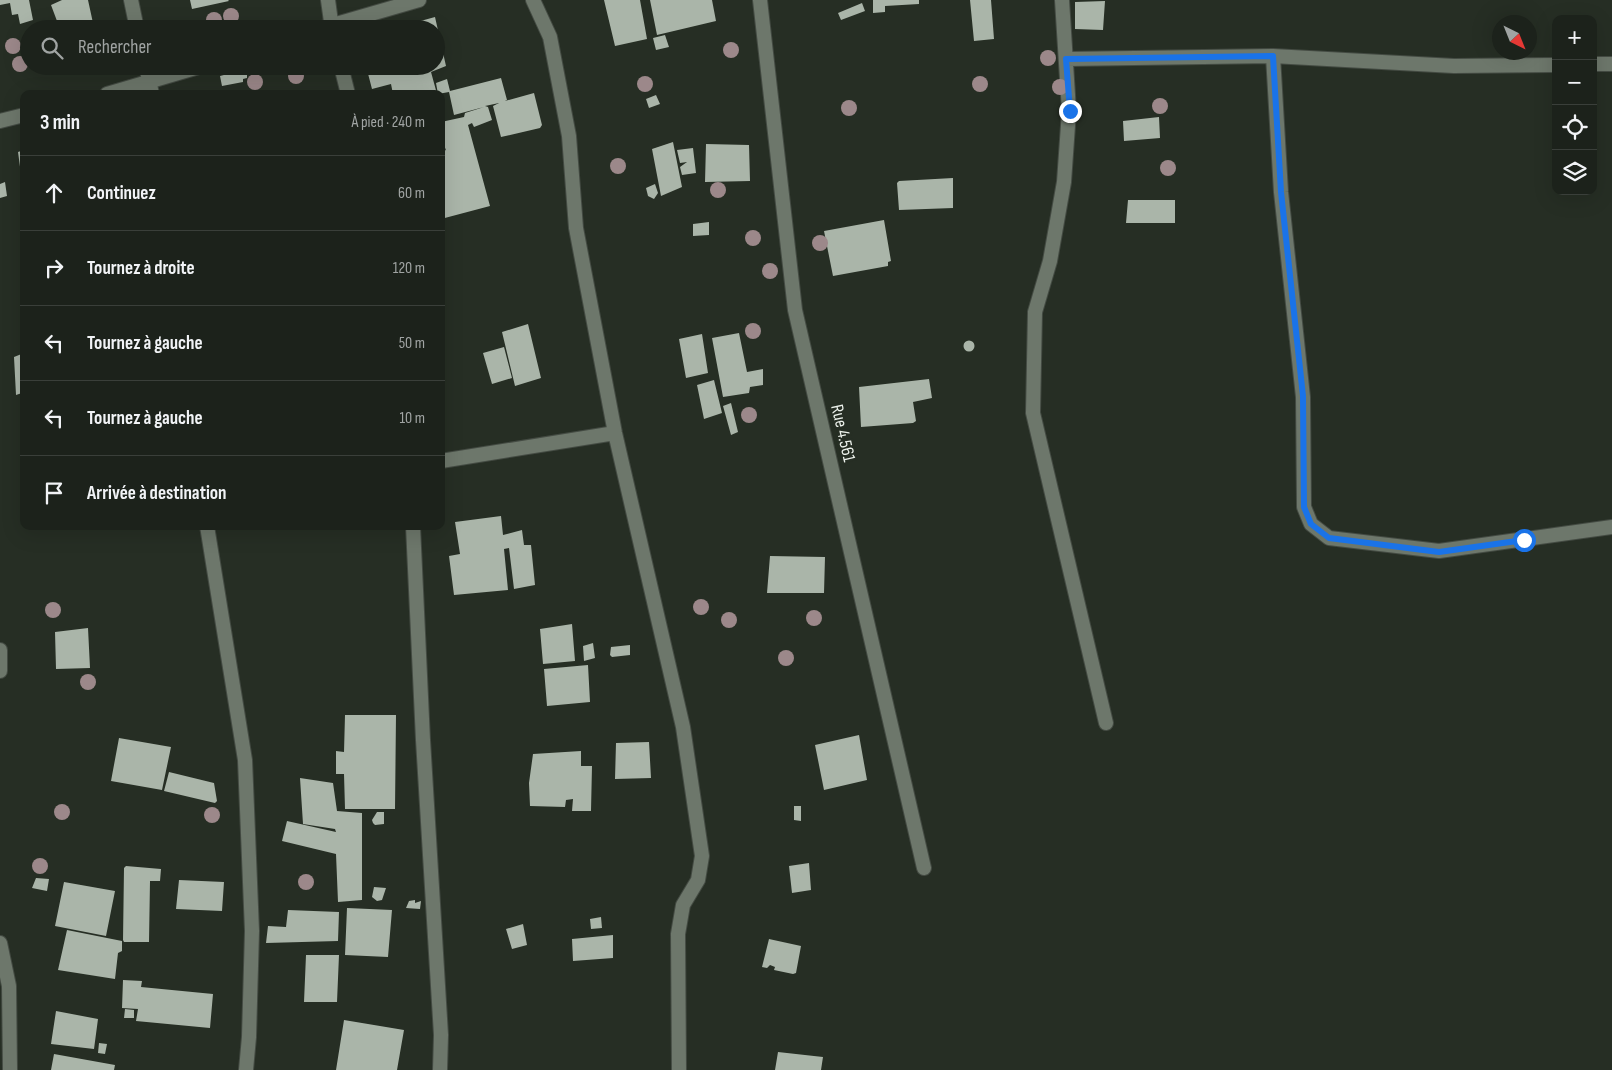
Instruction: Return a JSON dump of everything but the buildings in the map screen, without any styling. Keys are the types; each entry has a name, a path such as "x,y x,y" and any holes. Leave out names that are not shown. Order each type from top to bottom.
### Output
{"street":[{"path":"130,0 135,20"},
{"path":"327,20 328,0"},
{"path":"353,20 419,0"},
{"path":"533,0 550,38 569,136 576,228 616,433 683,727 702,856 698,880 684,905 678,934 679,1070"},
{"name":"Rue 4.561","path":"760,0 795,310 924,868"},
{"path":"1062,0 1070,111 1064,182 1050,261 1035,312 1033,413 1106,723"},
{"path":"1066,59 1273,56 1454,66 1552,65"},
{"path":"1273,56 1281,192 1303,396 1304,507 1311,524 1329,538 1439,552 1612,527"},
{"path":"1597,64 1612,64"},
{"path":"148,75 151,88"},
{"path":"136,90 151,88 181,75"},
{"path":"343,75 347,90"},
{"path":"0,121 20,116"},
{"path":"445,460 616,433"},
{"path":"208,530 245,760 252,931 249,1037 246,1070"},
{"path":"414,530 423,750 441,1035 440,1070"},
{"path":"0,650 0,670"},
{"path":"0,943 9,986 10,1070"}],"route":[{"path":"1070,111 1066,59 1273,56 1281,192 1303,396 1304,507 1311,524 1329,538 1439,552 1524,540"}]}
